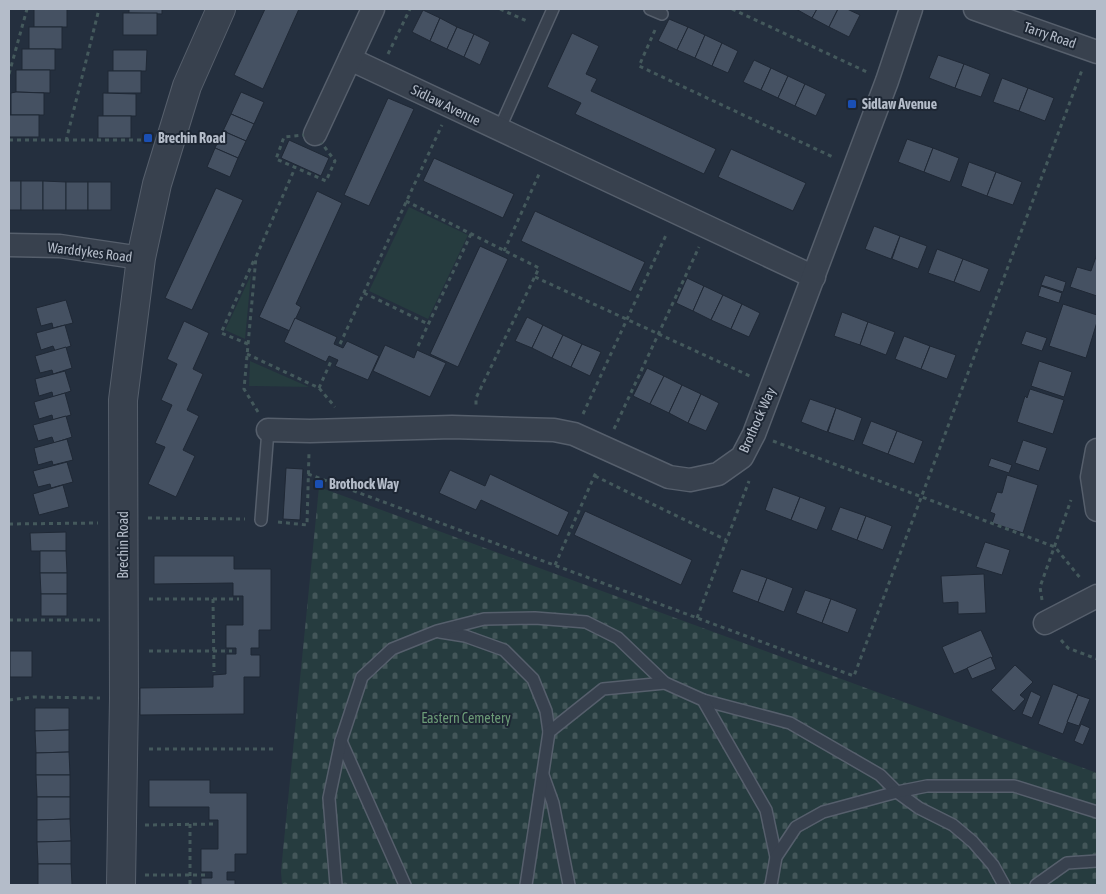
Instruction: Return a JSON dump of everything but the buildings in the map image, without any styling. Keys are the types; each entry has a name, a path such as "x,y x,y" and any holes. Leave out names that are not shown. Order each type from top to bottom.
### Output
{"street":[{"name":"Brechin Road","path":"122,880 124,698 123,400 140,258 158,184 187,86 221,9"},
{"path":"315,134 373,9"},
{"name":"Brothock Way","path":"268,430 476,428 554,430 574,434 669,478 690,480 718,474 742,457 754,434 887,81 911,9"},
{"name":"Tarry Road","path":"975,9 1094,50"},
{"name":"Sidlaw Avenue","path":"350,59 814,277"},
{"name":"Warddykes Road","path":"9,245 60,246 140,258"},
{"path":"1097,450 1092,478 1097,510"},
{"path":"1045,623 1097,596"}],"lane":[{"path":"499,130 554,9"},
{"path":"650,9 662,14"},
{"path":"262,520 268,430"},
{"path":"336,885 329,798 341,741 362,678 392,649 437,631 484,619 535,618 586,622 618,638 666,683 703,700 790,723 880,774 897,792 919,808 953,825 973,842 993,865 1004,885"},
{"path":"437,631 465,636 504,650 533,679 546,711 549,732 526,885"},
{"path":"549,732 603,689 666,683"},
{"path":"703,700 766,810 776,856 771,885"},
{"path":"341,741 404,885"},
{"path":"542,774 553,803 569,885"},
{"path":"776,856 796,828 823,812 927,786 1014,786 1097,812"},
{"path":"1036,885 1067,863 1097,861"}],"path":[{"path":"9,74 27,9"},
{"path":"66,141 99,9"},
{"path":"379,72 410,9"},
{"path":"500,9 544,29"},
{"path":"732,9 887,81"},
{"path":"662,14 640,66 855,167"},
{"path":"308,474 854,676 921,497 1094,50"},
{"path":"340,344 450,107"},
{"path":"9,140 171,140"},
{"path":"504,251 549,153"},
{"path":"248,344 222,333 295,168"},
{"path":"406,201 539,268 476,398 476,428"},
{"path":"574,434 677,212"},
{"path":"554,565 708,227"},
{"path":"418,346 471,234"},
{"path":"256,257 244,389 268,430"},
{"path":"535,278 773,386"},
{"path":"364,293 428,324"},
{"path":"247,354 319,388 355,430"},
{"path":"319,388 332,359"},
{"path":"754,434 1055,547 1097,596"},
{"path":"698,618 750,477 742,457"},
{"path":"595,476 726,540"},
{"path":"1074,491 1040,587 1045,623 1068,648 1097,659"},
{"path":"9,524 123,523"},
{"path":"213,599 214,672"},
{"path":"9,620 123,610 213,599 239,599"},
{"path":"124,651 232,651"},
{"path":"9,700 33,697 124,698"},
{"path":"123,749 277,750"},
{"path":"190,824 190,885"},
{"path":"122,825 215,824"},
{"path":"122,880 209,875"}],"green space":[{"path":"409,207 468,235 428,319 369,291"},
{"path":"251,275 245,339 225,330"},
{"path":"250,361 309,387 249,386"},
{"name":"Eastern Cemetery","path":"319,487 1097,773 1097,885 282,885 281,871"}],"place":[{"name":"Sidlaw Avenue","path":"852,104"},
{"name":"Brechin Road","path":"148,138"},
{"name":"Brothock Way","path":"319,484"}]}
